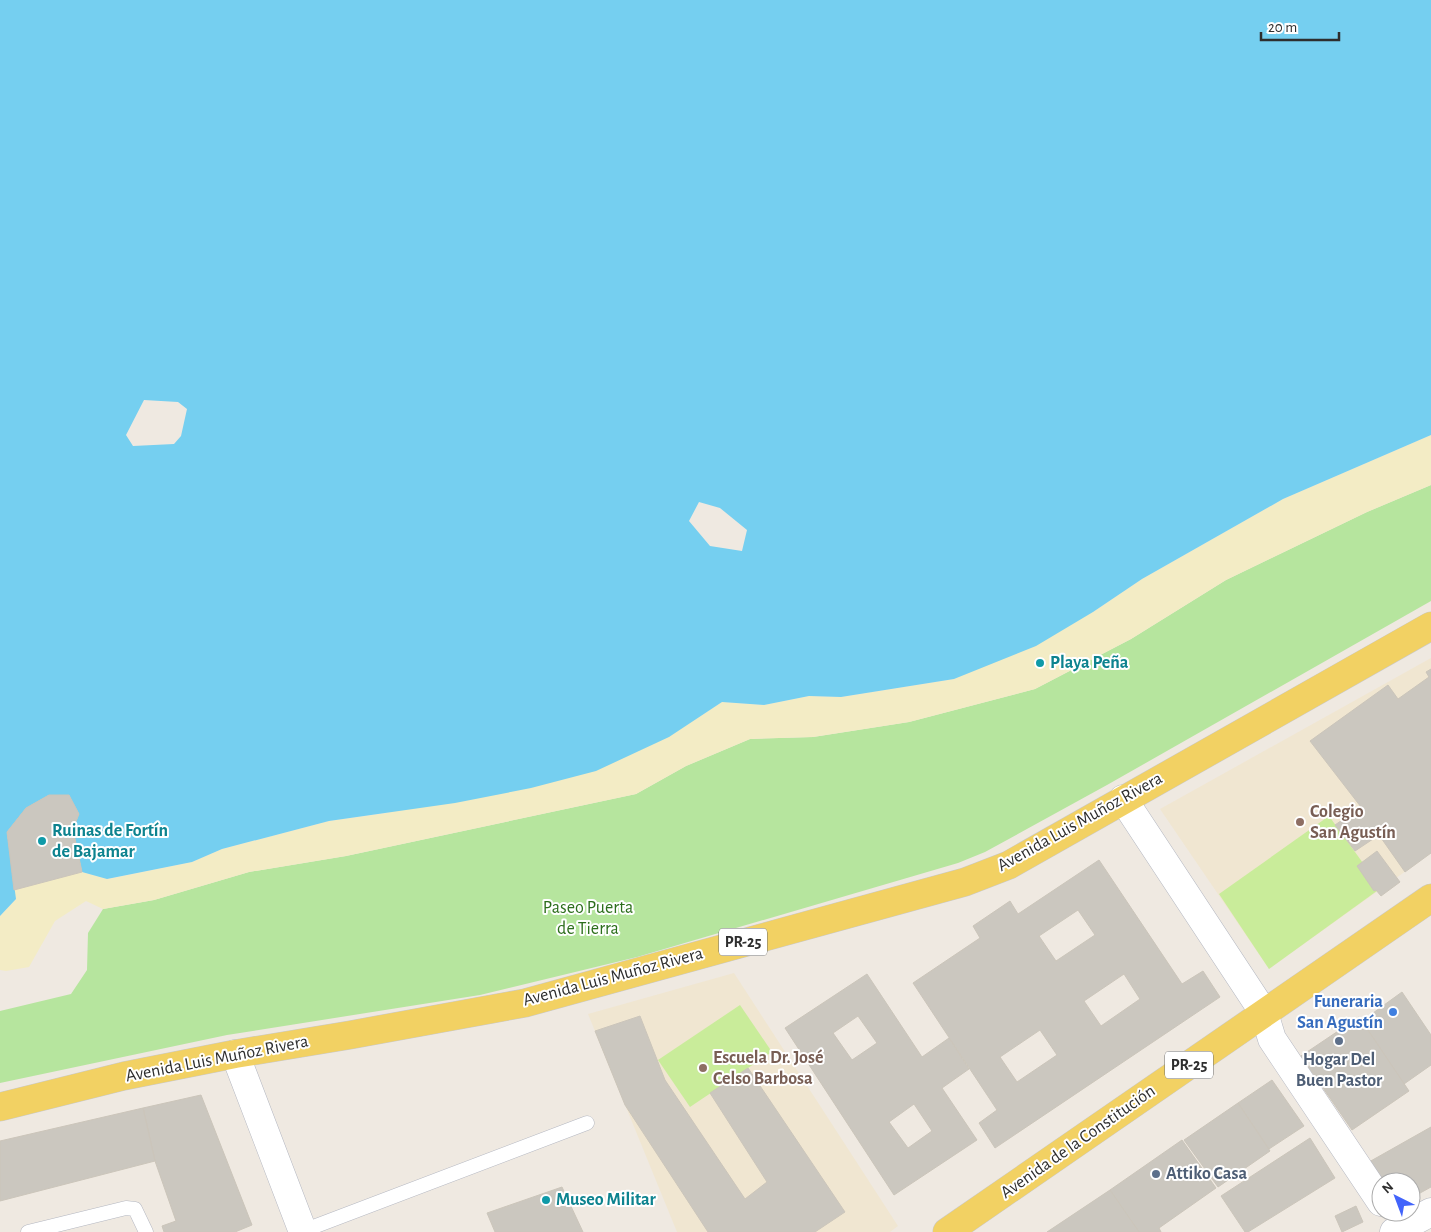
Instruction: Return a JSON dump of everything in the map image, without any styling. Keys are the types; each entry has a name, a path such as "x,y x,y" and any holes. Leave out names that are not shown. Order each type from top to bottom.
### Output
{"main road":[{"name":"Avenida Luis Muñoz Rivera","path":"0,1107 124,1076 235,1054 525,1003 965,882 1009,865 1431,626"},
{"name":"Avenida de la Constitución","path":"947,1232 1431,898"}],"street":[{"path":"1123,799 1264,1013 1272,1039 1371,1187"},
{"path":"235,1054 302,1232"},
{"path":"1395,1226 1431,1212"}],"lane":[{"path":"302,1232 586,1122"},
{"path":"28,1232 126,1208 136,1209 146,1232"}],"shaded area":[{"name":"Colegio San Agustín","path":"1431,658 1431,853 1269,969 1160,809"},
{"name":"Escuela Dr. José Celso Barbosa","path":"734,973 898,1226 890,1232 677,1232 588,1014"}],"green space":[{"name":"Paseo Puerta de Tierra","path":"1431,485 1431,601 985,852 958,863 637,957 480,995 227,1035 0,1083 0,1011 71,994 87,970 88,933 103,909 154,900 249,872 346,856 636,794 686,766 750,739 813,737 909,722 1035,689 1131,639 1226,580 1367,512"},
{"path":"1329,816 1381,888 1269,969 1219,894"},
{"path":"740,1005 772,1052 690,1107 658,1060"}],"sand":[{"name":"Playa Peña","path":"1431,435 1431,485 1367,512 1226,580 1131,639 1035,689 909,722 813,737 750,739 686,766 636,794 346,856 249,872 154,900 103,909 86,901 55,921 29,967 6,971 0,970 0,916 16,899 14,890 82,872 108,879 192,862 222,849 329,821 387,813 685,726 722,702 764,705 809,696 841,697 954,679 1093,612 1142,579 1283,499"}],"water":[{"path":"0,0 1431,0 1431,435 1283,499 1142,579 1093,612 1036,646 954,679 841,697 809,696 764,705 722,702 669,737 596,771 531,788 455,803 329,821 222,849 192,862 107,879 82,872 73,829 79,814 69,795 49,795 26,808 7,832 16,899 0,916","holes":["144,400 178,402 187,409 181,436 174,444 133,446 126,435","699,502 720,508 747,530 742,551 710,546 689,521"]}],"building":[{"path":"1431,669 1431,853 1405,872 1379,835 1355,851 1335,825 1361,807 1310,741 1388,685 1398,699 1429,677 1426,672"},
{"name":"Ruinas de Fortín de Bajamar","path":"49,795 69,795 79,814 73,829 82,872 14,890 7,832 26,808"},
{"path":"1377,851 1400,882 1381,896 1376,890 1374,891 1357,866"},
{"path":"1099,860 1182,984 1203,971 1220,997 995,1148 979,1123 997,1110 913,983 980,938 973,926 1010,901 1018,914","holes":["1078,910 1095,935 1056,961 1039,936","1124,974 1140,999 1101,1026 1084,1001","1040,1030 1057,1055 1017,1082 1000,1057"]},
{"path":"867,974 922,1057 949,1038 969,1069 942,1088 977,1140 894,1195 785,1028","holes":["858,1016 877,1043 852,1060 833,1033","914,1104 932,1131 908,1148 889,1122"]},
{"path":"1402,992 1431,1035 1431,1065 1404,1084 1362,1021"},
{"path":"640,1016 665,1080 745,1199 767,1182 710,1093 748,1068 845,1212 815,1232 708,1232 625,1105 595,1031"},
{"path":"1359,1017 1409,1091 1352,1130 1301,1056"},
{"path":"1272,1080 1304,1126 1269,1149 1238,1103"},
{"path":"201,1095 252,1225 235,1232 164,1232 162,1226 176,1221 155,1161 143,1108"},
{"path":"1238,1103 1270,1151 1218,1187 1184,1140"},
{"path":"143,1108 155,1161 0,1201 0,1141"},
{"path":"1431,1127 1431,1187 1421,1192 1421,1172 1376,1172 1369,1162"},
{"path":"1310,1138 1335,1178 1248,1232 1245,1232 1221,1196"},
{"path":"1182,1140 1216,1188 1159,1228 1161,1232 1139,1232 1110,1190"},
{"name":"Museo Militar","path":"562,1187 583,1232 495,1232 487,1213"},
{"path":"1110,1190 1139,1232 1047,1232"},
{"path":"1356,1206 1363,1222 1342,1232 1335,1216"}],"place":[{"name":"Playa Peña","path":"1040,663"},
{"name":"Colegio San Agustín","path":"1300,822"},
{"name":"Ruinas de Fortín de Bajamar","path":"42,841"},
{"name":"Funeraria San Agustín","path":"1393,1012"},
{"name":"Hogar Del Buen Pastor","path":"1339,1041"},
{"name":"Escuela Dr. José Celso Barbosa","path":"703,1068"},
{"name":"Attiko Casa","path":"1156,1174"},
{"name":"Museo Militar","path":"546,1200"}]}
